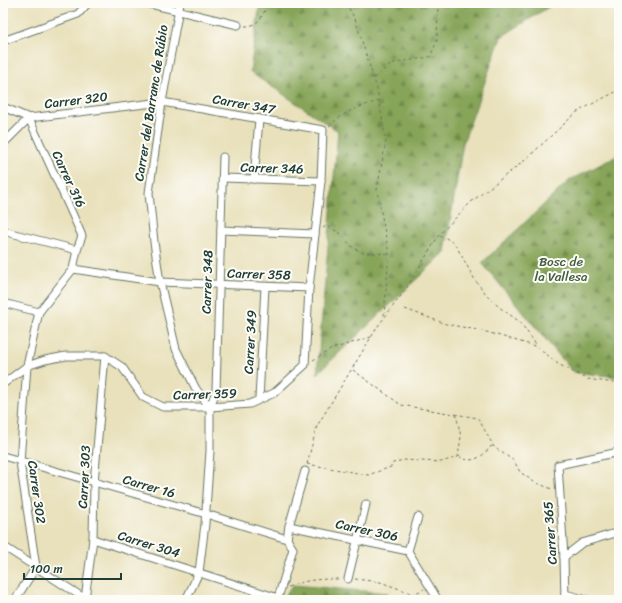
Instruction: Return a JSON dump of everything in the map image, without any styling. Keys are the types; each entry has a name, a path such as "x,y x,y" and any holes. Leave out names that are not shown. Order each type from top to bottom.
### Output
{"street":[{"path":"3,41 78,14 88,3"},
{"path":"146,3 238,25"},
{"name":"Carrer del Barranc de Rúbio","path":"180,3 162,102 149,193 160,282 176,349 196,389 210,407"},
{"name":"Carrer 320","path":"3,144 29,118 162,102"},
{"name":"Carrer 347","path":"162,102 323,130"},
{"path":"3,107 29,118"},
{"name":"Carrer 316","path":"29,118 82,236 77,250"},
{"path":"254,179 259,119"},
{"path":"305,365 309,288 320,181 323,130"},
{"name":"Carrer 348","path":"210,407 216,391 223,157"},
{"name":"Carrer 346","path":"222,178 320,181"},
{"path":"3,230 77,250"},
{"path":"221,230 315,234"},
{"name":"Carrer 302","path":"36,567 20,462 27,366 39,312 73,269 77,250"},
{"name":"Carrer 358","path":"73,269 160,282 309,288"},
{"name":"Carrer 349","path":"259,399 264,287"},
{"path":"3,303 39,312"},
{"path":"3,384 27,366 45,360 66,356 105,356"},
{"name":"Carrer 359","path":"105,356 122,367 142,398 162,407 210,407 250,404 274,392 305,365"},
{"name":"Carrer 303","path":"86,599 93,539 94,483 105,356"},
{"path":"186,600 199,572 206,514 210,451 210,407"},
{"name":"Carrer 365","path":"565,597 558,465 619,452"},
{"name":"Carrer 16","path":"3,456 206,514 287,540"},
{"path":"287,540 289,526 306,467"},
{"path":"348,579 366,504"},
{"path":"408,551 418,517"},
{"name":"Carrer 306","path":"289,526 408,551 438,600"},
{"path":"564,557 582,543 619,532"},
{"name":"Carrer 304","path":"93,539 278,598 293,549 287,540"},
{"path":"3,546 86,599"},
{"path":"15,600 36,567"},
{"path":"565,597 587,600"}],"path":[{"path":"238,25 249,26 261,19 268,3"},
{"path":"346,3 355,19 374,78 386,141 377,190 389,254 384,316"},
{"path":"374,78 393,64 430,57 437,41 438,3"},
{"path":"458,456 441,462 403,460 393,463 391,467 368,475 306,467 317,426 384,316 406,289 439,236 471,202 524,161 577,112 619,90"},
{"path":"323,130 352,109 379,101"},
{"path":"315,234 326,226 339,232 351,246 361,252 389,254"},
{"path":"439,236 446,238 455,244 475,280 486,294 520,322 538,347 558,364 587,379 619,382"},
{"path":"405,309 446,324 483,330 538,347"},
{"path":"305,365 332,349 371,337"},
{"path":"352,369 401,405 478,418 493,446 514,461 520,472 534,482 560,493"},
{"path":"456,414 461,437 458,456"},
{"path":"458,456 463,459 478,459 490,447 493,446"},
{"path":"401,600 429,586"}],"green space":[{"path":"260,3 555,3 501,37 463,143 445,252 317,374 338,131 250,72"},
{"name":"Bosc de la Vallesa","path":"619,155 619,377 573,372 482,263 570,180"},
{"path":"293,585 388,593 381,600 282,600"}]}
